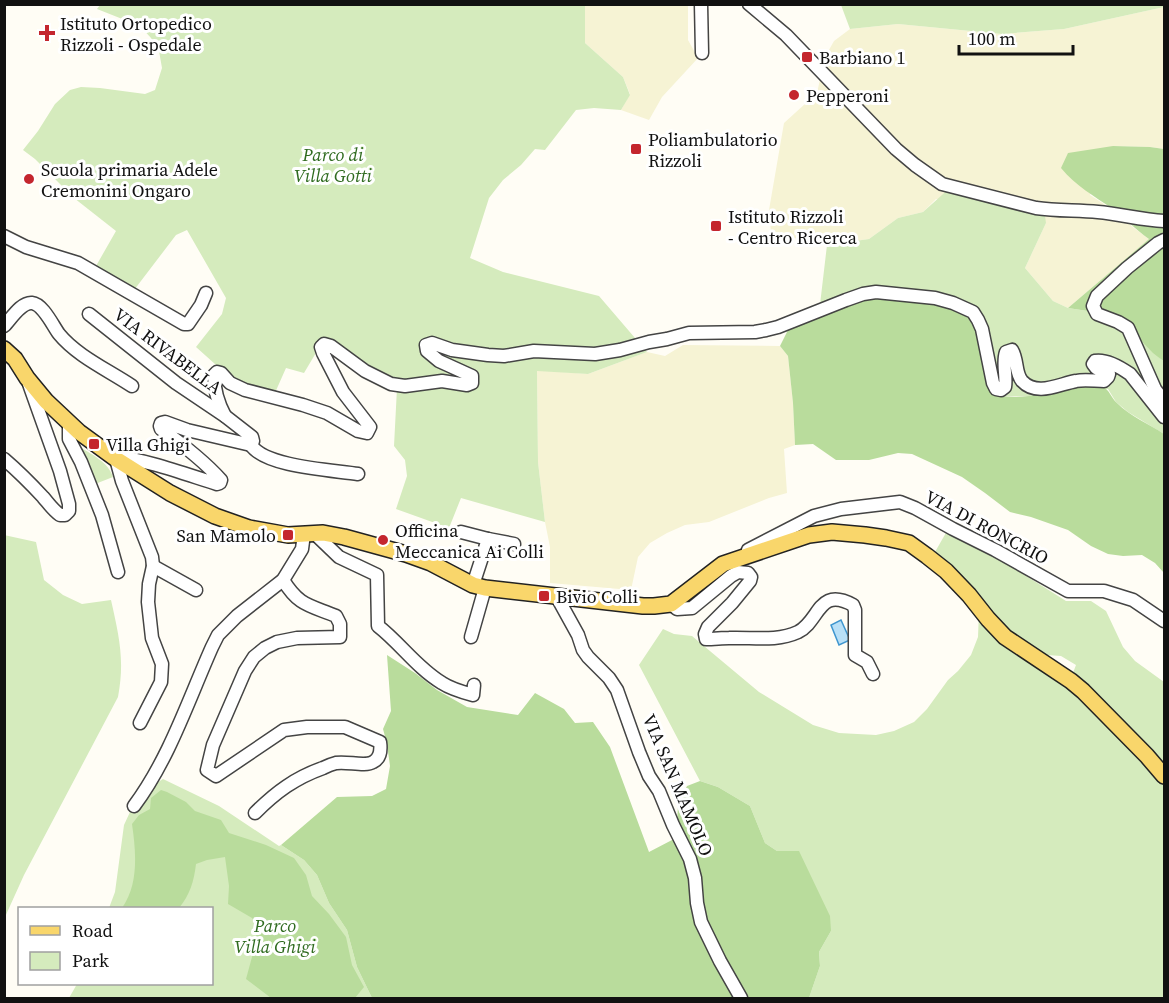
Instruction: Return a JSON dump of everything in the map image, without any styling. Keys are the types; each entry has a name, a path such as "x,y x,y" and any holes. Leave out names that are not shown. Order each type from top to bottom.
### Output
{"main road":[{"path":"4,349 15,359 46,401 69,424 113,457 170,493 215,516 249,528 288,535 323,532 344,537 431,563 479,587 654,606 671,604 723,564 799,538 832,532 909,543 946,571 1005,637 1083,691 1164,776"}],"street":[{"path":"701,4 702,53"},
{"path":"749,4 786,35 896,149 942,184 1036,208 1098,212 1164,221"},
{"path":"4,236 26,247 78,263 184,324 188,324 193,318 206,293"},
{"path":"1164,240 1126,268 1097,296 1093,306 1097,314 1128,328 1155,389 1164,401"},
{"path":"225,416 214,386 214,375 217,372 221,373 230,383 245,390 327,413 358,431 367,433 370,427 343,392 321,347 324,344 331,346 365,371 391,384 405,386 442,381 467,386 472,383 472,376 438,361 427,351 426,345 432,343 452,350 504,356 534,351 595,354 689,333 766,330 863,294 876,292 935,298 973,312 982,329 996,389 1001,390 1005,387 1004,357 1006,352 1012,350 1021,380 1032,388 1042,389 1078,380 1104,381 1108,374 1093,364 1101,360 1130,374 1164,417"},
{"path":"4,326 23,305 31,302 39,305 73,348 132,386"},
{"name":"VIA RIVABELLA","path":"89,314 176,382 252,437 251,445"},
{"path":"4,459 26,478 52,510 60,515 65,515 69,511 60,471 27,378"},
{"path":"140,723 161,682 162,664 152,638 148,602 153,566 152,557 113,457 138,460 220,483 221,480 212,470 188,448 161,429 160,426 165,422 187,430 251,445 254,450 284,464 358,474"},
{"path":"69,424 69,439 81,462 102,515 118,572"},
{"name":"VIA DI RONCRIO","path":"723,564 814,516 841,509 900,502 995,550 1068,591 1104,591 1133,600 1164,621"},
{"path":"461,532 514,544"},
{"path":"134,806 166,752 218,635 237,616 283,580 309,534 339,557 377,575 378,626 442,683 473,695 474,685"},
{"path":"471,637 488,539"},
{"path":"153,566 196,590"},
{"path":"671,604 677,609 692,608 731,576 738,572 748,573 750,581 708,627 705,633 706,639 759,639 782,638 801,631 824,603 836,599 846,602 853,605 855,610 855,655 867,662 873,674"},
{"path":"255,813 289,783 336,763 372,764 378,759 381,749 380,742 345,727 307,727 284,730 216,776 207,770 213,745 244,671 254,657 277,642 297,638 340,637 340,624 336,616 302,603 292,594 283,580"},
{"name":"VIA SAN MAMOLO","path":"557,597 578,635 583,650 617,690 649,776 659,791 690,859 701,922 741,999"}],"shaded area":[{"path":"585,5 688,5 688,40 698,58 662,97 649,120 621,110 630,94 623,77 585,43"},
{"path":"1164,7 1164,149 1113,146 1090,195 1115,211 1149,239 1068,308 1053,301 1025,268 1046,223 936,199 923,212 898,218 869,239 827,245 771,233 769,210 784,123 817,93 825,57 834,41 850,29 898,24 1002,34 1064,29"},
{"path":"683,345 780,346 788,356 795,445 784,449 787,493 709,522 685,525 650,543 638,557 631,590 550,583 550,547 538,462 537,370 588,374 647,352 665,356"}],"green space":[{"path":"1164,4 1164,7 1064,29 1002,34 898,24 850,29 841,5"},
{"name":"Parco di Villa Gotti","path":"100,5 585,5 585,43 623,77 630,95 621,110 594,108 576,110 545,150 535,149 503,180 489,198 470,258 503,272 599,296 647,352 588,374 537,371 538,462 545,522 461,498 449,528 396,509 407,476 405,460 394,446 397,388 323,341 304,373 286,368 274,395 235,382 196,347 222,314 226,298 187,230 176,235 128,298 92,273 116,231 74,198 23,150 55,104 70,90 81,87 100,88 145,94 155,90 162,68 159,51 151,38 140,26 97,9"},
{"path":"1113,146 1164,149 1164,360 1153,353 1130,329 1094,312 1068,308 1149,239 1079,185 1061,168 1068,153"},
{"path":"952,186 1044,209 1046,223 1025,268 1053,301 1068,308 1094,312 1130,329 1164,360 1164,434 1128,412 1116,402 1108,389 1054,389 1030,396 1001,396 819,313 827,245 869,239 898,218 923,212"},
{"path":"936,297 976,321 1001,396 1029,396 1076,384 1094,384 1105,388 1128,412 1164,434 1164,573 1155,563 1142,555 1108,554 1091,546 1068,530 1010,512 962,477 912,454 898,453 869,460 836,460 813,444 795,445 788,356 780,346 791,324 850,298"},
{"path":"77,445 103,462 113,477 90,486"},
{"path":"947,531 996,557 1066,601 1091,601 1106,611 1123,647 1135,661 1164,682 1164,998 809,998 820,966 819,952 831,931 777,851 765,843 750,806 718,787 700,781 639,665 663,629 674,634 692,636 759,692 813,725 839,733 876,735 894,731 914,722 927,709 948,680 971,655 978,637 979,611 931,559","holes":["1047,655 1061,656 1076,665 1071,678 1044,659"]},
{"path":"4,535 36,542 44,580 63,595 82,604 111,600 119,637 121,660 118,697 24,875 5,917"},
{"path":"387,655 437,690 467,707 518,715 535,693 564,709 575,723 593,722 610,747 649,852 672,840 677,824 678,805 687,786 700,781 718,787 750,806 765,843 777,851 799,851 830,916 831,931 819,952 820,966 809,998 372,998 357,967 347,930 329,903 317,875 304,860 281,845 337,797 372,796 386,789 390,766 383,729 391,711"},
{"name":"Parco Villa Ghigi","path":"163,779 219,806 304,860 317,875 329,903 347,930 357,967 372,998 69,998 76,985 213,985 213,907 109,907 115,892 124,825 130,812 152,786"},
{"name":"Parco Villa Ghigi","path":"161,790 167,792 186,802 195,811 221,820 229,833 266,845 294,858 306,875 312,896 346,937 352,965 364,987 355,998 271,998 246,979 258,926 252,918 228,904 229,886 225,857 196,864 191,888 180,907 123,907 134,878 135,846 132,824 139,815 150,809 151,798"}],"water":[{"path":"841,620 850,640 839,645 831,625"}],"place":[{"name":"Istituto Ortopedico Rizzoli - Ospedale","path":"47,33"},
{"name":"Barbiano 1","path":"807,57"},
{"name":"Pepperoni","path":"794,95"},
{"name":"Poliambulatorio Rizzoli","path":"636,149"},
{"name":"Scuola primaria Adele Cremonini Ongaro","path":"29,179"},
{"name":"Istituto Rizzoli - Centro Ricerca","path":"716,226"},
{"name":"Villa Ghigi","path":"94,444"},
{"name":"San Mamolo","path":"288,535"},
{"name":"Officina Meccanica Ai Colli","path":"383,540"},
{"name":"Bivio Colli","path":"544,596"}]}
